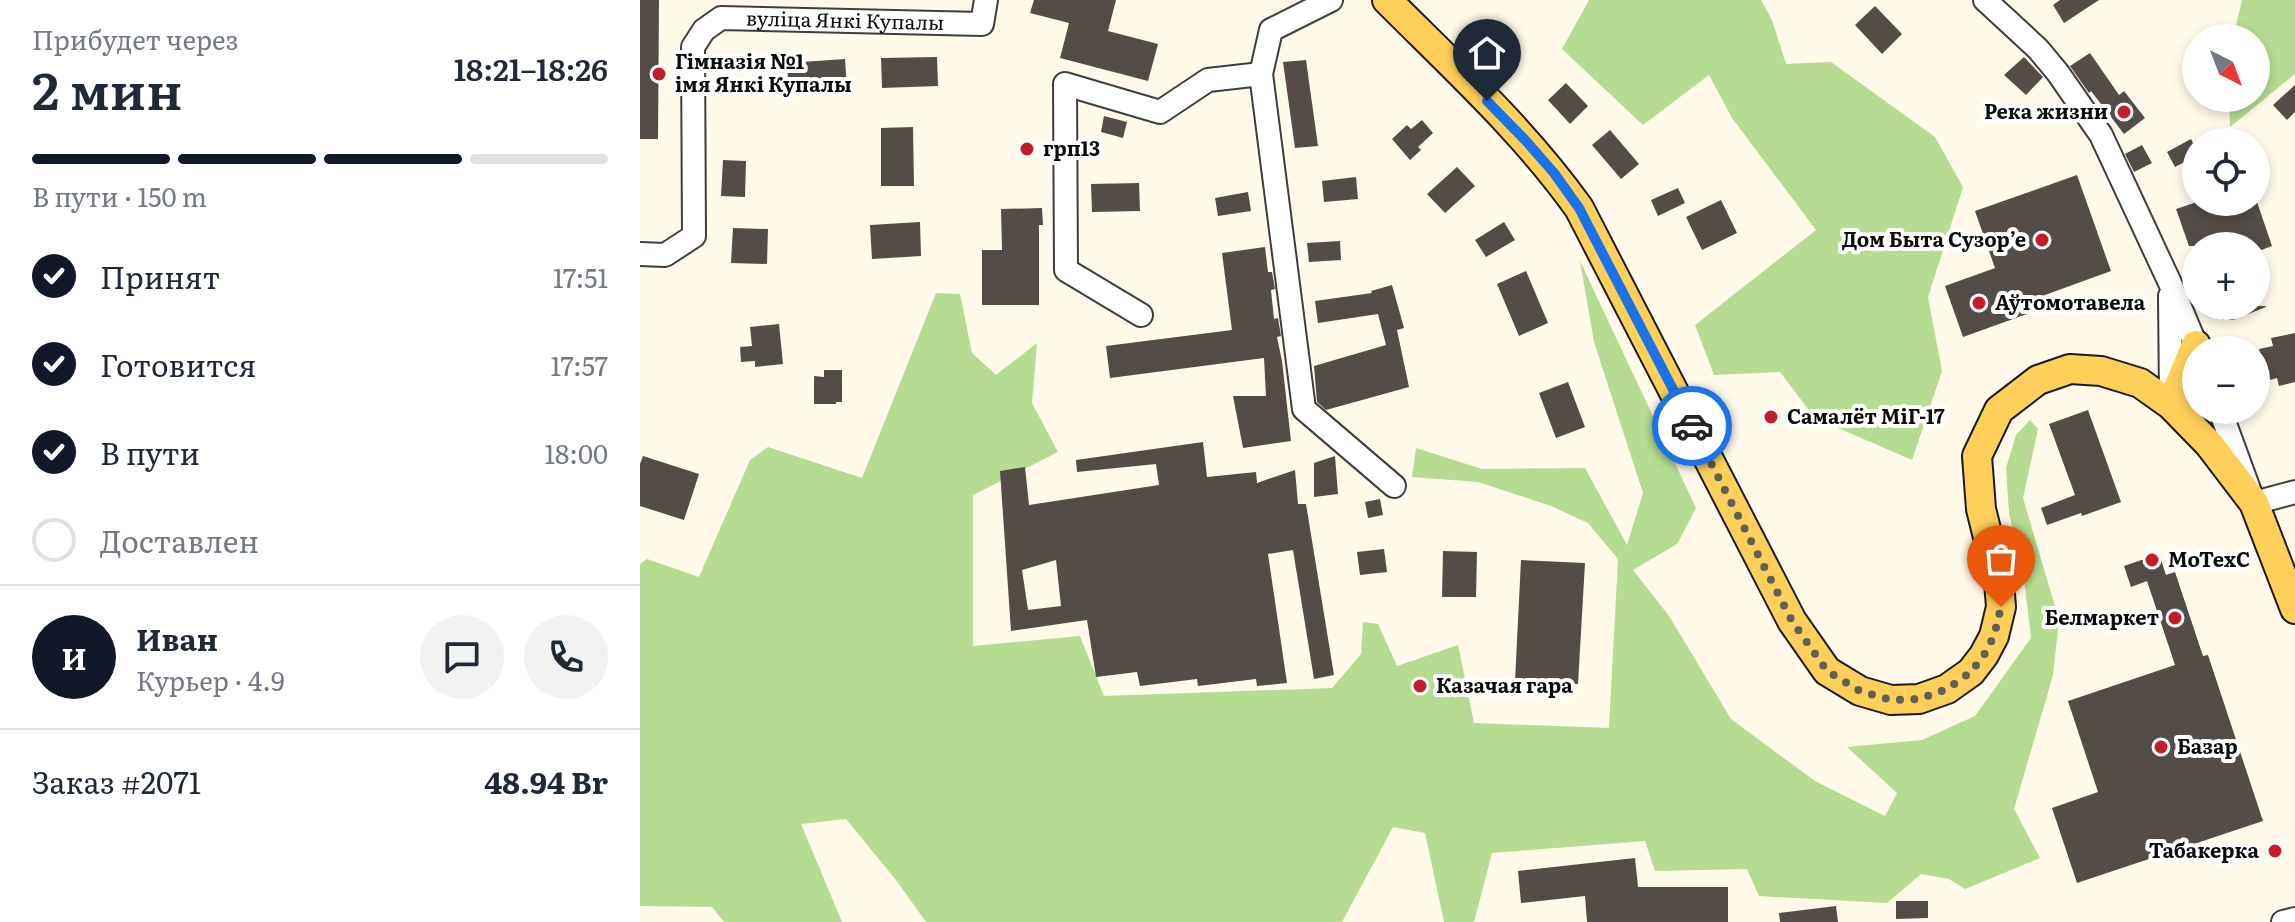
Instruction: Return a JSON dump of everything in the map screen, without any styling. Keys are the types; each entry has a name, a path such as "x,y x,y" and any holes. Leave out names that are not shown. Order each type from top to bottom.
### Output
{"main road":[{"path":"1387,0 1526,141 1579,208 1792,621 1827,671 1860,691 1891,700 1919,699 1947,689 1971,672 1994,636 2001,607 1999,582 1981,509 1977,456 1999,410 2038,380 2070,369 2101,371 2140,383 2171,405 2209,444 2254,503 2295,609"},
{"path":"2171,405 2182,380"}],"street":[{"name":"вуліца Янкі Купалы","path":"640,254 665,255 694,236 693,47 704,30 721,18 982,24 986,0"},
{"path":"1331,0 1271,30 1261,74 1304,409 1394,486"},
{"path":"1985,0 2038,49 2101,135 2192,336"},
{"path":"1141,315 1066,270 1065,84 1160,112 1208,80 1261,74"},
{"path":"2170,283 2171,405"},
{"path":"2225,424 2254,503 2295,492"},
{"path":"2283,922 2295,919"}],"green space":[{"path":"1589,0 1761,0 1772,20 1786,64 1831,62 1935,137 1963,187 1928,297 1942,371 1912,460 1815,418 1780,372 1714,375 1695,325 1816,230 1732,118 1709,75 1643,125 1562,49"},
{"path":"2242,0 2295,0 2295,74 2270,94 2270,24 2236,24"},
{"path":"2229,112 2248,112 2230,127"},
{"path":"1580,261 1696,508 1677,544 1633,570 1669,616 1731,719 1815,781 1885,816 1897,793 1847,747 1922,740 1975,716 2031,638 2024,579 2009,513 2006,468 2016,435 2030,420 2038,429 2023,498 2059,620 2053,675 2014,809 2040,858 1965,889 1949,879 1921,874 1887,903 1759,896 1747,869 1655,871 1645,841 1492,853 1474,922 1444,922 1425,833 1393,827 1342,922 926,922 846,819 801,824 842,922 724,922 712,907 640,906 640,564 647,559 699,577 750,460 768,447 862,478 936,293 960,294 972,353 996,375 1037,343 1032,403 1058,452 973,495 973,646 1080,636 1104,696 1332,688 1361,654 1363,622 1378,624 1397,666 1458,645 1474,723 1609,728 1618,559 1588,523 1551,506 1478,482 1412,477 1416,448 1482,469 1585,468 1627,545 1643,493 1594,342"}],"building":[{"path":"640,0 659,0 658,139 640,139"},
{"path":"1034,0 1116,0 1108,31 1158,44 1148,81 1060,58 1069,23 1030,13"},
{"path":"2060,0 2099,0 2064,23 2053,5"},
{"path":"1875,6 1902,34 1882,54 1855,25"},
{"path":"1502,30 1519,47 1506,61 1489,44"},
{"path":"2090,53 2119,95 2124,91 2145,118 2124,134 2070,66"},
{"path":"937,57 938,86 882,88 881,58"},
{"path":"2024,57 2043,77 2026,95 2004,75"},
{"path":"845,59 847,90 789,94 787,63"},
{"path":"1306,60 1318,146 1295,148 1283,62"},
{"path":"1566,83 1588,106 1570,124 1548,100"},
{"path":"2295,85 2295,112 2287,120 2273,105"},
{"path":"1104,116 1127,122 1123,138 1101,132"},
{"path":"1422,120 1433,133 1410,160 1392,139 1407,125 1411,129"},
{"path":"913,127 914,186 881,186 881,128"},
{"path":"1610,130 1639,164 1621,179 1592,145"},
{"path":"2182,144 2182,163 2175,167 2167,152"},
{"path":"2142,145 2152,163 2134,172 2125,154"},
{"path":"723,160 746,161 745,197 721,196"},
{"path":"1457,167 1475,186 1445,213 1427,194"},
{"name":"Дом Быта Сузорʼе","path":"2077,175 2111,271 2034,299 2038,310 1963,337 1945,286 1995,268 1975,211"},
{"path":"1356,177 1358,199 1324,202 1322,181"},
{"path":"1139,183 1140,211 1092,212 1091,184"},
{"path":"1678,188 1685,203 1658,216 1651,200"},
{"path":"1248,192 1251,211 1218,216 1215,198"},
{"path":"1721,200 1737,233 1702,250 1686,217"},
{"path":"2182,207 2182,216 2262,216 2267,232 2184,232 2176,209"},
{"path":"1042,208 1043,225 1039,225 1039,305 982,305 982,250 1002,250 1001,209"},
{"path":"920,222 921,256 872,259 870,225"},
{"path":"1504,222 1515,240 1486,257 1475,240"},
{"path":"733,228 768,229 767,264 731,263"},
{"path":"1340,241 1341,260 1309,262 1307,243"},
{"path":"1265,247 1268,272 1272,272 1275,289 1271,290 1274,319 1278,318 1281,336 1277,337 1291,441 1243,448 1233,396 1266,396 1264,358 1110,378 1106,346 1232,330 1222,253"},
{"path":"1526,271 1548,323 1519,336 1497,284"},
{"path":"1392,285 1404,328 1397,330 1409,387 1326,410 1317,402 1314,366 1386,345 1378,314 1318,323 1315,301 1372,293"},
{"path":"779,324 783,364 755,367 755,361 741,362 740,347 752,346 750,327"},
{"path":"2295,333 2295,382 2279,386 2277,378 2270,380 2271,338"},
{"path":"824,370 842,370 842,402 814,404 814,376 824,377"},
{"path":"1568,382 1585,427 1556,438 1539,393"},
{"path":"2088,410 2121,502 2047,525 2041,508 2075,495 2049,424"},
{"path":"1203,442 1207,477 1256,472 1257,483 1295,470 1298,504 1306,504 1334,675 1314,679 1293,550 1268,554 1287,683 1257,686 1256,679 1198,686 1197,679 1140,686 1137,672 1096,677 1087,620 1011,631 1000,471 1025,467 1029,505 1159,485 1156,464 1077,472 1076,460","holes":["1056,560 1061,606 1028,610 1022,570"]},
{"path":"643,456 699,474 684,520 640,506 640,464"},
{"path":"1335,456 1338,494 1314,497 1314,463"},
{"path":"1380,499 1383,515 1368,518 1365,502"},
{"path":"1384,549 1387,572 1360,575 1357,552"},
{"path":"1443,551 1477,552 1476,597 1442,597"},
{"name":"Базар","path":"2159,554 2166,575 2175,572 2203,656 2208,655 2263,821 2077,883 2052,808 2098,792 2068,701 2175,665 2147,581 2131,587 2124,566"},
{"path":"1521,560 1585,563 1578,684 1515,681"},
{"path":"1635,858 1638,887 1728,887 1728,922 1587,922 1585,896 1521,903 1518,871"},
{"path":"1896,901 1928,901 1928,918 1896,919"},
{"path":"1836,906 1838,922 1780,922 1779,913"}],"way so far":[{"path":"1692,426 1792,621 1827,671 1860,691 1891,700 1919,699 1947,689 1971,672 1984,655 1994,636 2001,607"}],"place":[{"name":"Гімназія №1 імя Янкі Купалы","path":"659,74"},
{"name":"Река жизни","path":"2124,112"},
{"name":"грп13","path":"1027,149"},
{"name":"Дом Быта Сузорʼе","path":"2042,240"},
{"name":"Аўтомотавела","path":"1979,303"},
{"name":"Самалёт МіГ-17","path":"1771,417"},
{"name":"MoTexC","path":"2152,560"},
{"name":"Белмаркет","path":"2175,618"},
{"name":"Казачая гара","path":"1420,686"},
{"name":"Базар","path":"2161,747"},
{"name":"Табакерка","path":"2275,851"}],"route":[{"path":"1487,101 1554,173 1579,208 1692,426"}]}
